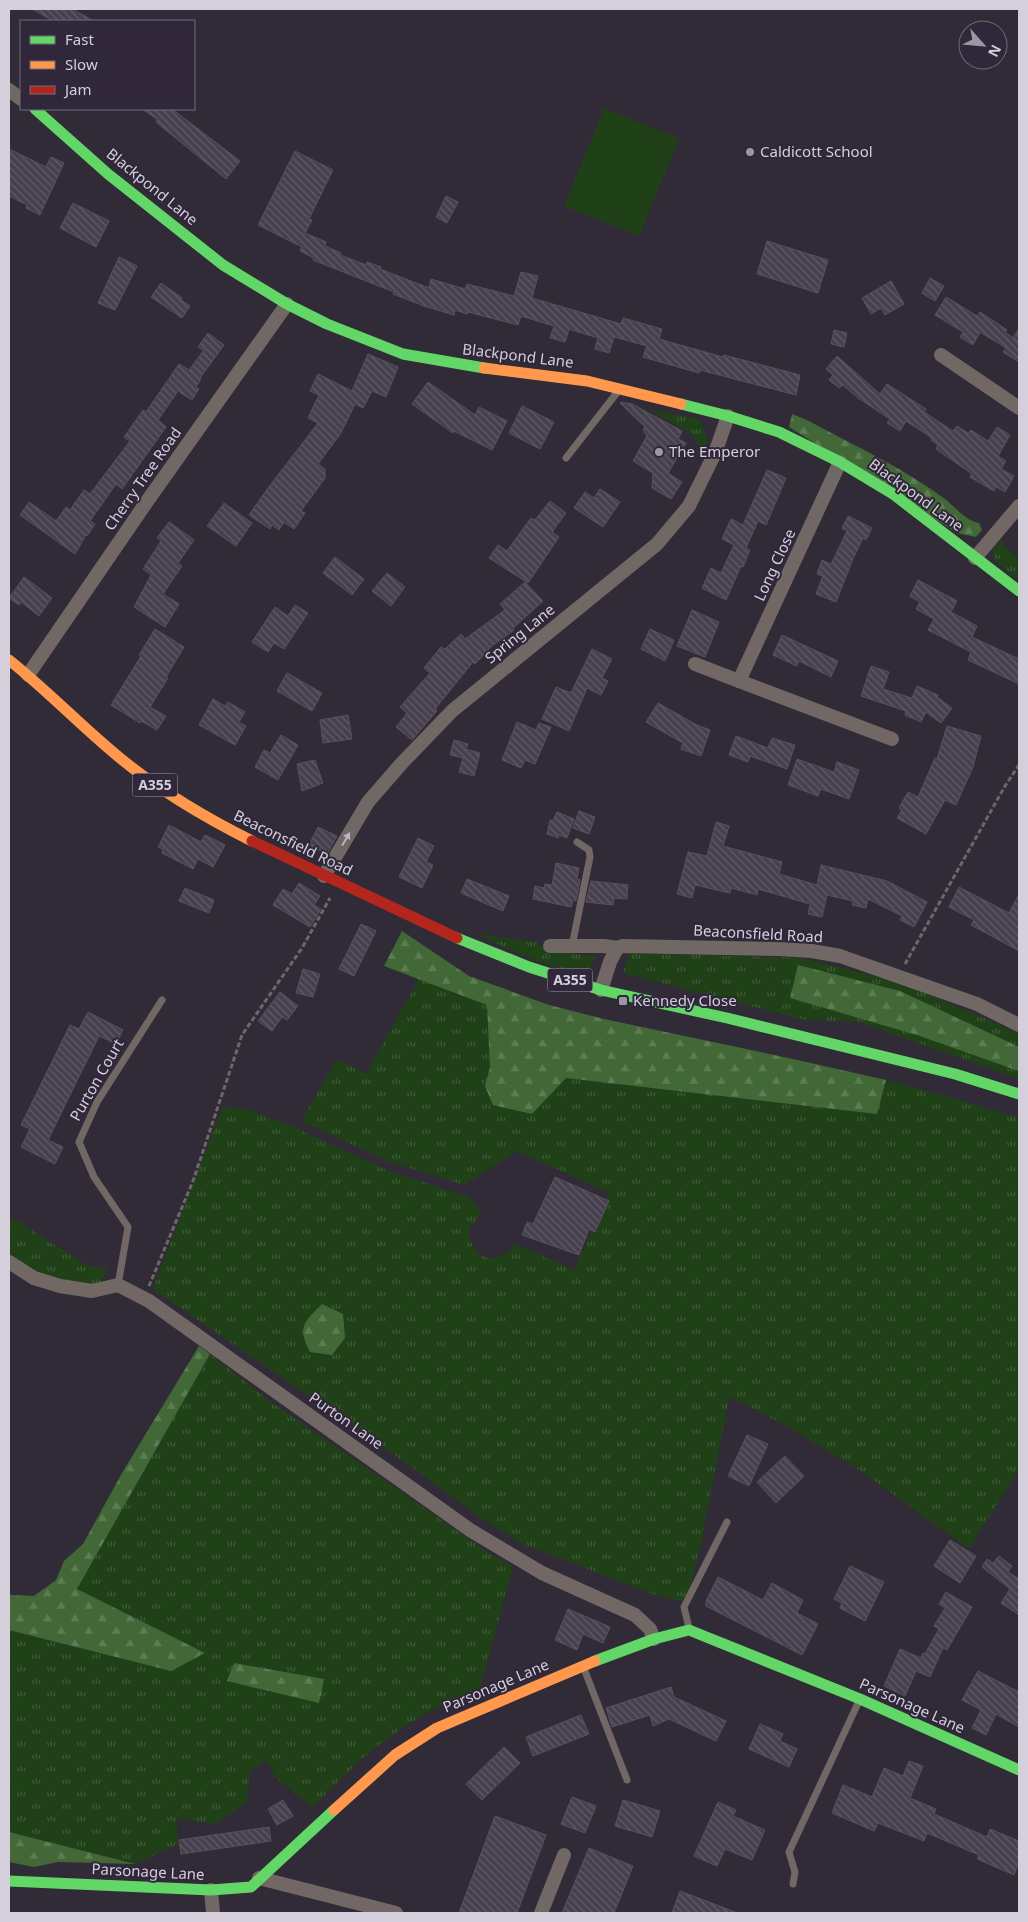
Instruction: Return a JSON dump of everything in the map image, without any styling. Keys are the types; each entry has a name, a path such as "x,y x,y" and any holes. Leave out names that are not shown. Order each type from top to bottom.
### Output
{"street":[{"path":"9,90 20,98"},
{"name":"Blackpond Lane","path":"36,110 108,174 223,265 287,304 352,335 403,354 464,366 587,381 728,416 779,432 840,462 893,494 1019,591"},
{"name":"Cherry Tree Road","path":"28,674 287,304"},
{"path":"941,355 1019,408"},
{"name":"Spring Lane","path":"324,876 368,802 452,711 657,544 689,506 714,453 728,416"},
{"name":"Long Close","path":"739,681 840,462"},
{"path":"974,558 1019,506"},
{"name":"Beaconsfield Road","path":"9,660 28,674 120,758 150,781 217,824 469,943 529,967 601,990 727,1018 955,1074 1019,1094"},
{"path":"694,664 892,740"},
{"name":"Beaconsfield Road","path":"550,946 604,946 617,948 623,946 670,946 812,951 840,956 977,1004 1019,1026"},
{"path":"601,990 610,962 617,948"},
{"path":"9,1262 34,1278 60,1286 92,1291 118,1285"},
{"name":"Purton Lane","path":"118,1285 144,1298 470,1530 542,1573 635,1615 650,1629 654,1639"},
{"name":"Parsonage Lane","path":"9,1881 211,1890 251,1887 395,1756 437,1728 583,1665 654,1639 689,1630 860,1699 1019,1770"},
{"path":"541,1913 564,1855"},
{"path":"259,1878 396,1913"},
{"path":"211,1890 213,1913"}],"lane":[{"path":"566,458 619,390"},
{"path":"572,946 590,857 589,850 577,842"},
{"name":"Purton Court","path":"118,1285 128,1227 94,1177 78,1142 97,1102 162,1000"},
{"path":"689,1630 684,1607 727,1522"},
{"path":"583,1665 627,1780"},
{"path":"793,1884 795,1872 789,1852 860,1699"}],"path":[{"path":"899,976 1005,786 1019,765"},
{"path":"144,1298 193,1181 242,1035 302,948 337,882"}],"green space":[{"path":"604,108 679,139 639,236 564,206"},
{"path":"650,410 699,419 708,440 702,451 692,434"},
{"path":"792,414 877,457 929,487 965,517 979,523 982,530 976,537 957,533 789,427"},
{"path":"1001,539 1004,546 1019,559 1019,581 994,560 993,548"},
{"path":"402,931 469,976 549,1005 604,1019 886,1080 877,1114 566,1078 532,1114 493,1105 485,1086 490,1067 487,1005 384,966"},
{"path":"475,934 536,942 545,949 596,957 585,975 539,962"},
{"path":"629,953 801,958 902,983 1019,1033 1019,1079 859,1022 806,1020 623,973"},
{"path":"798,965 900,991 1019,1047 1019,1071 917,1035 790,998"},
{"path":"419,979 487,1005 490,1067 485,1086 494,1105 532,1114 566,1078 877,1114 886,1080 1019,1118 1019,1469 969,1549 848,1462 845,1462 792,1429 733,1398 729,1398 700,1549 686,1602 658,1596 523,1544 477,1515 409,1465 153,1289 223,1106 253,1111 296,1128 389,1171 469,1197 481,1212 470,1229 469,1239 478,1254 491,1259 508,1253 515,1244 574,1270 609,1193 517,1151 464,1185 390,1162 301,1121 337,1059 366,1074"},
{"path":"9,1216 88,1266 107,1268 101,1285 81,1287 33,1273 9,1253"},
{"path":"322,1304 343,1314 345,1338 332,1355 310,1352 303,1331 304,1325"},
{"path":"199,1346 210,1354 77,1589 205,1653 171,1671 9,1630 9,1595 34,1596 56,1580 64,1561 83,1544 122,1473"},
{"path":"210,1354 267,1399 489,1553 513,1567 480,1689 425,1714 389,1737 350,1770 313,1807 277,1779 267,1761 250,1771 247,1802 216,1824 176,1818 178,1844 135,1864 9,1832 9,1630 171,1671 205,1653 77,1589"},
{"path":"234,1663 324,1679 319,1703 227,1681"},
{"path":"9,1832 135,1864 58,1862 34,1867 9,1862"}],"building":[{"path":"32,9 72,9 92,20 51,20"},
{"path":"143,110 173,110 240,161 226,179 156,122 158,120"},
{"path":"9,149 46,167 51,157 64,163 40,215 26,208 27,205 9,196"},
{"path":"295,151 333,170 309,219 312,220 305,233 326,242 325,246 341,253 340,255 366,265 367,262 381,267 380,269 429,288 431,279 465,289 467,284 514,296 521,272 538,276 532,298 621,324 623,318 662,329 659,339 723,357 724,355 800,375 796,395 700,370 699,373 643,357 647,346 614,337 609,353 595,349 598,338 569,329 565,342 550,338 554,326 521,316 518,325 468,312 467,314 455,310 454,315 393,294 394,292 313,260 314,258 300,251 302,247 258,225"},
{"path":"446,196 458,202 447,223 436,217"},
{"path":"73,203 109,221 96,247 60,228"},
{"path":"767,241 828,260 818,293 757,274"},
{"path":"119,257 137,266 115,310 98,303"},
{"path":"930,278 944,286 935,301 922,293"},
{"path":"891,281 904,304 885,315 881,308 871,314 862,298"},
{"path":"161,283 190,306 182,318 151,297"},
{"path":"946,297 977,316 980,312 1007,330 1005,332 1013,338 1019,328 1019,362 1003,352 1006,348 980,332 973,345 960,337 963,332 935,315"},
{"path":"834,330 847,333 844,347 831,344"},
{"path":"208,333 224,345 200,378 196,387 199,389 192,400 178,391 158,420 166,427 122,489 116,484 90,521 95,524 75,554 20,515 29,502 56,521 66,507 70,510 84,490 90,494 130,441 124,437 143,410 146,412 179,364 189,370 204,350 198,347"},
{"path":"368,354 398,367 386,397 372,391 363,408 355,404 341,433 318,464 325,469 325,478 301,511 305,513 294,529 284,522 279,530 272,525 270,529 249,515 318,423 308,418 319,395 310,391 318,374 352,391"},
{"path":"837,356 880,394 887,384 926,409 924,412 953,431 957,426 968,433 971,430 988,441 997,427 1010,435 998,456 1006,461 1001,469 1014,476 1005,492 996,487 994,491 970,477 972,474 936,449 938,445 931,440 932,438 906,421 900,431 887,423 890,419 858,398 843,385 839,388 829,380 833,375 826,369"},
{"path":"428,382 475,415 479,407 507,421 492,450 454,431 453,433 412,404"},
{"name":"The Emperor","path":"621,402 632,404 682,431 678,439 686,443 668,473 682,482 671,499 652,488 653,473 633,461 647,436 643,430 645,427"},
{"path":"522,406 554,422 540,449 509,433"},
{"path":"767,470 786,478 766,525 758,521 746,548 750,550 726,600 702,588 711,568 721,573 734,545 722,539 731,519 743,525"},
{"path":"600,489 620,502 603,527 574,508 585,492 594,498"},
{"path":"550,501 566,513 552,532 559,537 528,583 489,558 498,545 507,551 531,518 535,520"},
{"path":"224,503 252,523 236,546 207,526"},
{"path":"848,516 872,528 866,540 863,538 836,602 816,594 823,576 817,574 822,560 831,564 847,531 842,528"},
{"path":"169,522 194,540 178,563 182,566 163,594 179,604 165,627 134,607 151,575 143,569 161,541 157,538"},
{"path":"335,557 364,579 352,595 323,573"},
{"path":"387,573 405,587 391,606 372,591"},
{"path":"24,577 52,598 39,616 21,602 19,605 9,598"},
{"path":"918,580 957,601 951,612 977,626 972,637 1019,659 1019,684 968,660 971,652 928,630 934,619 916,609 920,602 910,596"},
{"path":"525,582 543,601 513,628 514,630 488,649 475,664 473,662 435,709 437,711 412,740 396,727 407,713 400,707 430,673 424,668 441,647 445,649 461,634 465,639 505,610 500,604"},
{"path":"295,605 308,613 284,649 274,643 268,652 252,642 275,607 288,616"},
{"path":"692,610 719,622 705,657 677,646"},
{"path":"155,629 184,647 150,707 166,716 157,730 141,721 140,723 111,705"},
{"path":"650,629 674,640 665,661 641,649"},
{"path":"782,635 838,661 831,677 799,661 797,666 773,655"},
{"path":"592,649 612,659 602,678 608,681 601,695 587,688 569,731 542,719 556,687 571,693"},
{"path":"871,666 889,672 883,689 912,698 917,686 938,695 937,697 952,708 941,723 926,712 921,722 905,715 906,711 861,696"},
{"path":"287,673 322,693 312,711 277,691"},
{"path":"213,699 225,706 228,702 245,712 239,722 246,726 235,745 199,725"},
{"path":"658,703 697,725 710,730 701,756 681,749 683,743 646,722"},
{"path":"348,715 352,739 323,743 320,720"},
{"path":"517,722 536,730 539,723 551,727 535,764 525,760 521,768 502,760"},
{"path":"947,726 981,736 973,767 956,805 945,800 926,834 897,818 902,810 899,808 908,792 918,797 935,758 937,759"},
{"path":"281,735 298,745 278,780 255,767 264,750 270,753"},
{"path":"736,736 768,748 772,738 795,745 787,769 750,756 748,762 729,755"},
{"path":"454,740 468,744 466,749 480,753 474,776 459,772 463,758 450,755"},
{"path":"797,759 834,772 837,762 859,770 849,799 821,789 818,796 788,785"},
{"path":"315,760 323,783 302,791 297,764"},
{"path":"579,811 595,817 589,834 573,828"},
{"path":"557,812 574,819 567,838 559,835 558,838 547,834 550,820 553,821"},
{"path":"716,822 729,826 723,846 782,862 779,874 817,885 821,865 887,881 927,902 914,927 900,920 902,916 868,899 866,908 852,905 853,901 827,895 822,917 808,914 810,904 758,889 757,895 731,888 730,893 695,885 692,898 677,894 688,852 707,856"},
{"path":"169,825 201,842 205,835 225,845 213,867 198,859 193,869 162,853 163,849 158,847"},
{"path":"318,827 337,836 327,854 309,845"},
{"path":"418,838 434,846 426,862 433,865 422,888 399,877"},
{"path":"556,863 579,868 577,879 580,880 576,901 573,900 571,907 533,899 535,886 544,888 545,884 552,885"},
{"path":"467,879 509,896 503,911 461,893"},
{"path":"591,881 628,885 627,899 614,898 613,905 586,902"},
{"path":"299,883 320,896 314,905 321,909 310,927 273,905 283,889 292,894"},
{"path":"959,887 1009,913 1019,894 1019,951 971,925 974,920 949,907"},
{"path":"185,888 214,900 209,913 179,901"},
{"path":"361,924 376,931 354,976 339,969"},
{"path":"303,969 320,974 313,997 296,993"},
{"path":"280,992 298,1006 287,1020 282,1017 272,1031 258,1021"},
{"path":"88,1012 123,1030 116,1044 99,1036 48,1140 63,1147 55,1164 21,1147 30,1129 21,1125 70,1025 79,1029"},
{"path":"555,1177 609,1201 595,1232 589,1229 579,1255 522,1235 527,1222 533,1224"},
{"path":"747,1435 768,1444 749,1486 728,1476"},
{"path":"785,1456 804,1476 776,1503 757,1482"},
{"path":"950,1540 976,1556 960,1583 934,1566"},
{"path":"999,1556 1012,1566 1008,1572 1017,1578 1019,1576 1019,1615 1001,1603 1010,1589 982,1567 987,1559 993,1563"},
{"path":"850,1566 884,1582 865,1621 840,1608 842,1603 834,1599"},
{"path":"718,1577 763,1600 772,1583 803,1600 797,1613 818,1624 802,1655 706,1606 706,1601"},
{"path":"946,1592 972,1607 947,1650 943,1648 930,1677 916,1671 905,1696 884,1686 900,1649 921,1658 923,1653 925,1654 939,1629 934,1626 945,1608 939,1604"},
{"path":"568,1609 610,1627 603,1643 583,1634 577,1650 555,1640"},
{"path":"978,1671 1019,1692 1019,1727 996,1714 986,1735 972,1728 981,1710 962,1700"},
{"path":"671,1687 674,1697 726,1721 716,1741 669,1719 653,1726 650,1715 612,1727 606,1708"},
{"path":"581,1715 589,1734 533,1756 526,1737"},
{"path":"760,1724 783,1734 780,1741 797,1749 789,1767 749,1749"},
{"path":"504,1747 520,1763 482,1800 466,1784"},
{"path":"909,1761 923,1766 910,1798 936,1809 934,1814 987,1837 990,1829 1019,1841 1019,1862 1014,1875 977,1859 979,1855 927,1833 924,1841 878,1823 874,1831 832,1813 843,1785 872,1797 884,1768 903,1776"},
{"path":"572,1797 596,1806 585,1833 561,1824"},
{"path":"283,1800 293,1816 277,1825 268,1809"},
{"path":"623,1800 660,1811 652,1837 615,1826"},
{"path":"718,1802 736,1810 733,1816 765,1830 752,1860 725,1849 717,1866 694,1856"},
{"path":"495,1816 546,1835 517,1913 459,1913"},
{"path":"269,1827 271,1841 181,1854 179,1840"},
{"path":"589,1848 633,1866 614,1913 562,1913"},
{"path":"680,1891 735,1912 735,1913 672,1913"}],"traffic: fast":[{"path":"36,110 108,174 223,265 287,304 327,324 403,354 484,368"},
{"path":"681,404 779,432 840,462 893,494 1019,591"},
{"path":"457,938 529,967 601,990 727,1018 955,1074 1019,1094"},
{"path":"595,1661 654,1639 689,1630 860,1699 1019,1770"},
{"path":"9,1881 211,1890 251,1887 334,1810"}],"traffic: slow":[{"path":"484,368 587,381 681,404"},
{"path":"9,660 106,746 151,782 218,823 252,841"},
{"path":"334,1810 395,1755 437,1728 595,1661"}],"traffic: jam":[{"path":"252,841 457,938"}],"place":[{"name":"Caldicott School","path":"750,152"},
{"name":"The Emperor","path":"659,452"},
{"name":"Kennedy Close","path":"623,1001"}]}
